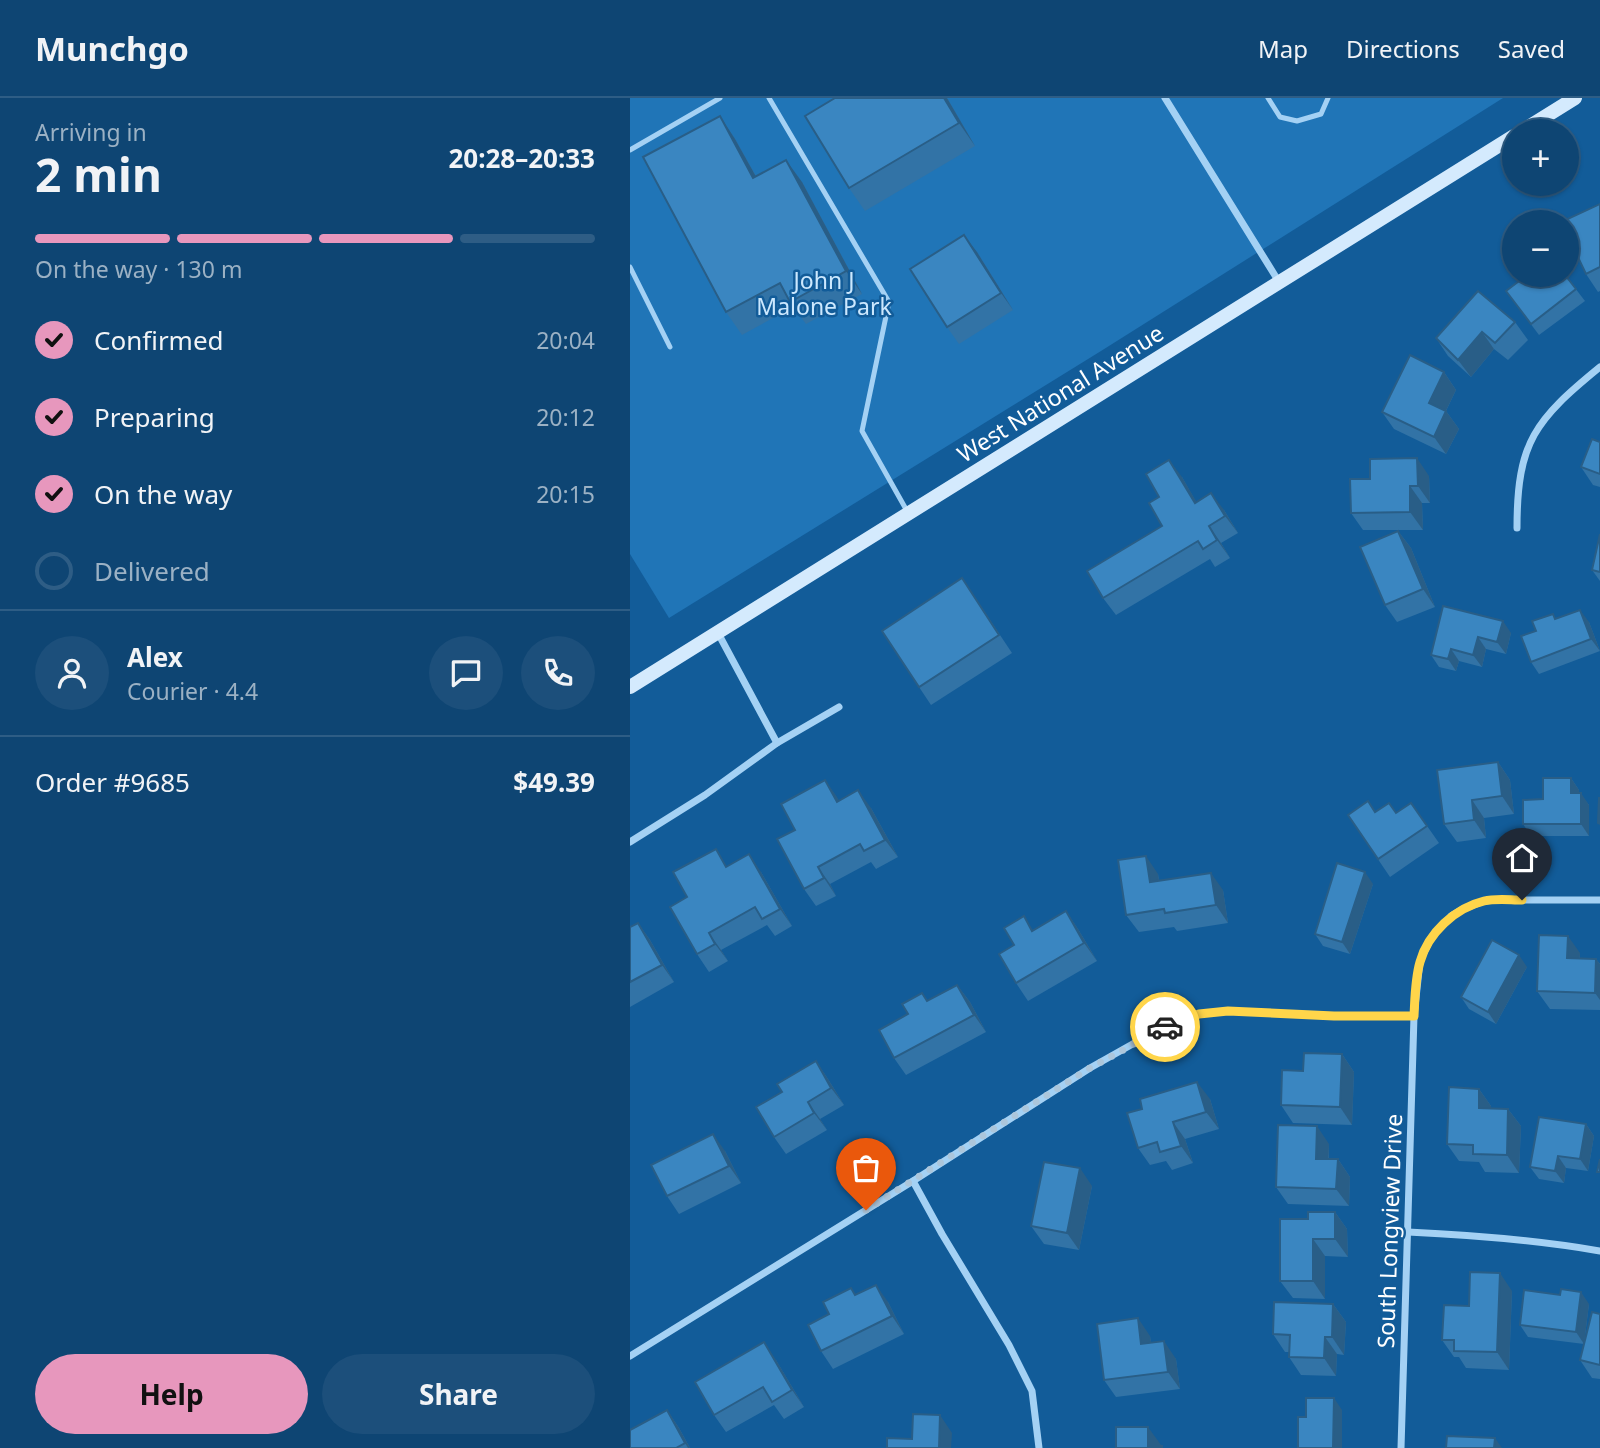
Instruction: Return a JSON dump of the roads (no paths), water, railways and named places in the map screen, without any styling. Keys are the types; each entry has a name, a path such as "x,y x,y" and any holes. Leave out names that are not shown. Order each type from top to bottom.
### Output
{"main road":[{"path":"1541,119 1575,98"},
{"name":"West National Avenue","path":"630,687 1502,144"}],"street":[{"path":"1165,98 1280,283"},
{"path":"1517,528 1523,464 1536,428 1564,396 1600,367"},
{"path":"718,633 777,743"},
{"path":"630,842 705,796 777,743 839,707"},
{"name":"South Longview Drive","path":"1401,1448 1414,1016 1420,961 1431,937 1451,916 1484,901 1600,900"},
{"path":"630,1356 1090,1068 1154,1032 1199,1014 1228,1011 1334,1016 1414,1016"},
{"path":"913,1181 1009,1345 1032,1391 1039,1448"},
{"path":"1408,1232 1506,1238 1600,1251"}],"lane":[{"path":"630,150 720,98"},
{"path":"769,98 889,302 862,431 908,514"},
{"path":"1268,98 1280,117 1297,121 1321,114 1328,98"},
{"path":"630,267 670,347"}],"park label":[{"name":"John J Malone Park","path":"824,293"}]}
